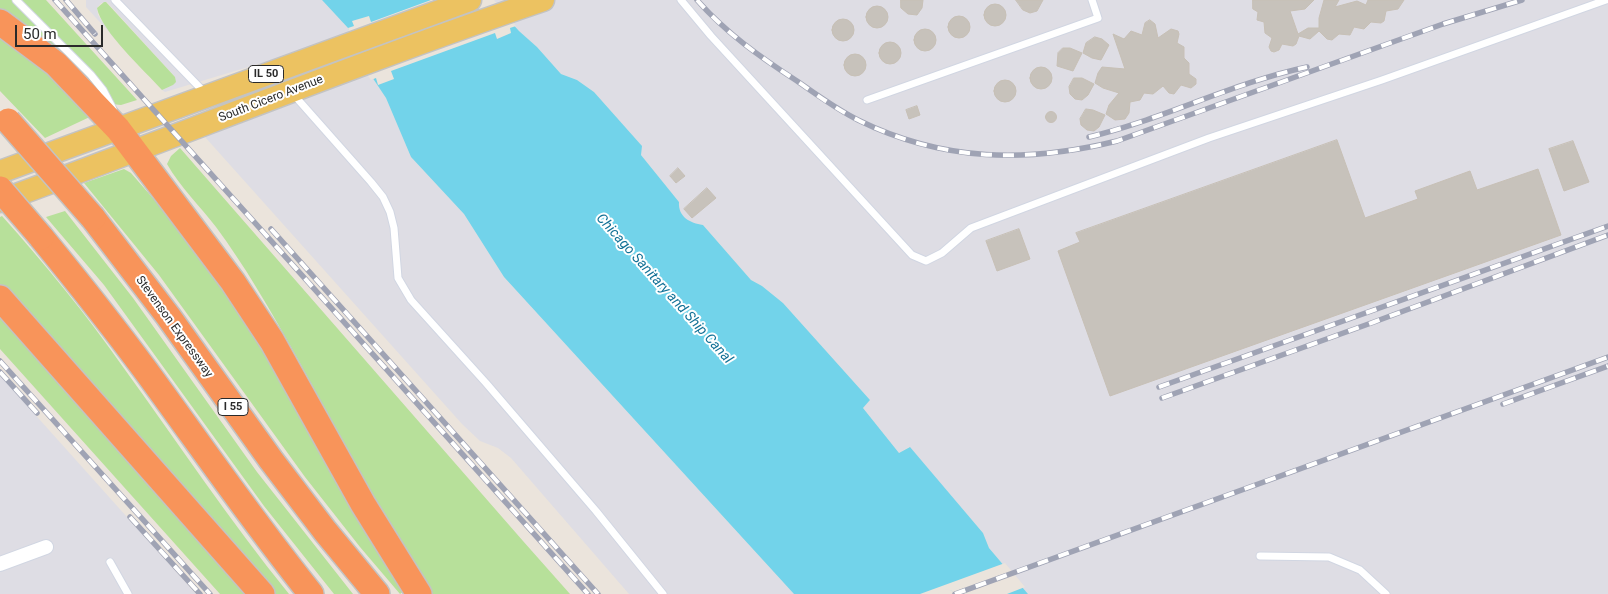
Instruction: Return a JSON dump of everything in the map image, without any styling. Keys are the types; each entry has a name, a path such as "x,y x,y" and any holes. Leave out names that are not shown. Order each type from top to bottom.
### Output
{"highway":[{"path":"0,22 56,64 121,128 135,152 233,282 272,341 363,504 419,594"},
{"name":"Stevenson Expressway","path":"4,117 92,218 168,316 270,460 377,594"},
{"path":"0,189 104,315 234,496 312,594"},
{"path":"0,298 262,594"}],"main road":[{"name":"South Cicero Avenue","path":"0,172 470,0"},
{"name":"South Cicero Avenue","path":"0,201 135,152 361,65 543,0"}],"street":[{"path":"0,564 46,546"}],"lane":[{"path":"16,0 91,75 103,90 121,128"},
{"path":"115,0 207,95"},
{"path":"681,0 711,36 912,255 926,261 942,253 971,228 1209,138 1382,80 1606,0"},
{"path":"867,100 1098,18 1092,0"},
{"path":"291,92 372,182 383,197 390,212 394,228 398,278 411,300 486,383 583,496 663,594"},
{"path":"1260,556 1328,557 1360,570 1386,594"},
{"path":"110,562 128,594"}],"shaded area":[{"path":"86,0 322,0 348,28 350,34 285,56 165,92 162,90 173,85 175,77 107,2 101,3 97,8 98,15 120,44 86,7"},
{"path":"491,0 1608,0 1608,594 1028,594 989,548 983,533 909,447 899,453 863,408 870,400 783,303 762,286 751,280 703,225 695,224 685,219 679,210 679,202 641,155 641,145 594,92 577,80 561,74"},
{"path":"370,74 386,98 411,157 464,214 504,277 794,594 629,594 511,458 498,448 480,441 462,424 205,137"},
{"path":"0,375 40,420 196,594 0,594"}],"green space":[{"path":"0,0 46,0 137,100 121,105 111,104 32,32 0,10"},
{"path":"104,2 175,77 176,82 173,85 162,90 115,39 106,28 97,8"},
{"path":"0,32 29,52 94,115 45,138 0,91"},
{"path":"180,148 570,594 431,594 385,519 279,325 251,279 216,227 184,189 167,164 171,156"},
{"path":"124,169 131,173 204,257 238,304 404,591 400,594 305,477 159,275 84,183"},
{"path":"65,211 133,298 257,472 353,594 334,594 264,506 104,285 46,217"},
{"path":"2,216 95,328 225,510 289,594 275,594 249,567 0,288 0,217"},
{"path":"0,315 253,594 220,594 0,349"}],"water":[{"name":"Chicago Sanitary and Ship Canal","path":"322,0 491,0 561,74 577,80 594,92 642,146 641,155 679,202 680,212 689,221 703,225 751,280 762,286 783,303 870,400 863,408 899,453 910,447 983,533 989,548 1028,594 957,594 945,587 934,594 794,594 504,277 464,214 411,157 386,98 370,74 348,28"}],"pier":[{"path":"431,0 494,0 516,26 510,28 511,33 497,39 495,33 391,71 394,79 378,85 376,78 371,80 368,76 356,51 348,28 354,26 352,21 369,16 371,22"},
{"path":"1005,563 1025,587 1007,594 954,594 952,591 945,589 937,594 920,594"}],"building":[{"path":"901,0 923,0 922,8 917,15 908,14 901,8"},
{"path":"1016,0 1043,0 1037,11 1030,13 1023,10"},
{"path":"1253,0 1314,0 1305,9 1290,11 1298,34 1308,28 1319,28 1319,18 1324,0 1339,0 1335,7 1357,1 1366,5 1368,0 1404,0 1398,9 1386,11 1384,21 1381,23 1371,22 1364,29 1354,27 1350,35 1339,34 1332,40 1327,39 1319,31 1310,39 1299,36 1296,44 1293,46 1282,44 1279,50 1274,52 1269,47 1272,38 1265,33 1264,22 1257,20 1258,12 1253,9"},
{"path":"995,4 1003,7 1006,15 1003,23 995,26 987,23 984,15 987,7"},
{"path":"877,6 885,9 888,17 885,25 877,28 869,25 866,17 869,9"},
{"path":"959,16 967,19 970,27 967,35 959,38 951,35 948,27 951,19"},
{"path":"843,19 851,22 854,30 851,38 843,41 835,38 832,30 835,22"},
{"path":"1150,20 1155,24 1158,38 1171,29 1178,31 1177,43 1184,47 1184,58 1189,63 1189,74 1196,79 1196,84 1191,88 1181,85 1174,94 1169,93 1163,86 1153,94 1144,93 1140,100 1130,102 1129,113 1125,119 1115,120 1106,114 1109,105 1119,93 1103,88 1095,83 1098,73 1102,67 1125,69 1113,34 1124,39 1131,31 1142,35 1145,23"},
{"path":"925,29 933,32 936,40 933,48 925,51 917,48 914,40 917,32"},
{"path":"1095,37 1102,39 1109,45 1101,60 1083,53 1086,43"},
{"path":"890,42 898,45 901,53 898,61 890,64 882,61 879,53 882,45"},
{"path":"1063,48 1070,48 1082,53 1073,71 1057,66 1058,53"},
{"path":"855,54 863,57 866,65 863,73 855,76 847,73 844,65 847,57"},
{"path":"1041,67 1049,70 1052,78 1049,86 1041,89 1033,86 1030,78 1033,70"},
{"path":"1074,78 1082,78 1094,84 1088,95 1082,100 1075,99 1070,94 1069,87"},
{"path":"1005,80 1013,83 1016,91 1013,99 1005,102 997,99 994,91 997,83"},
{"path":"917,106 920,115 909,119 906,110"},
{"path":"1086,109 1105,115 1099,127 1094,131 1087,130 1081,125 1080,119"},
{"path":"1049,112 1053,112 1056,117 1055,121 1049,122 1046,119 1046,115"},
{"path":"1337,140 1365,218 1418,199 1415,191 1470,171 1477,190 1538,169 1561,235 1110,396 1058,251 1080,242 1076,233"},
{"path":"1573,141 1589,182 1564,191 1549,149"},
{"path":"678,168 685,176 676,183 670,176"},
{"path":"707,188 716,198 692,218 684,209"},
{"path":"1019,229 1030,259 997,271 986,241"}],"railway":[{"path":"55,0 588,594"},
{"path":"66,0 95,34"},
{"path":"697,0 732,34 757,54 827,102 858,120 890,134 922,144 954,151 1018,155 1051,153 1117,141 1443,24 1522,0"},
{"path":"1089,137 1144,121 1252,82 1307,67"},
{"path":"1159,387 1608,226"},
{"path":"271,229 598,594"},
{"path":"1162,398 1608,235"},
{"path":"955,594 1608,357"},
{"path":"0,361 210,594"},
{"path":"1503,404 1608,366"},
{"path":"0,372 37,413"},
{"path":"130,517 200,594"}]}
